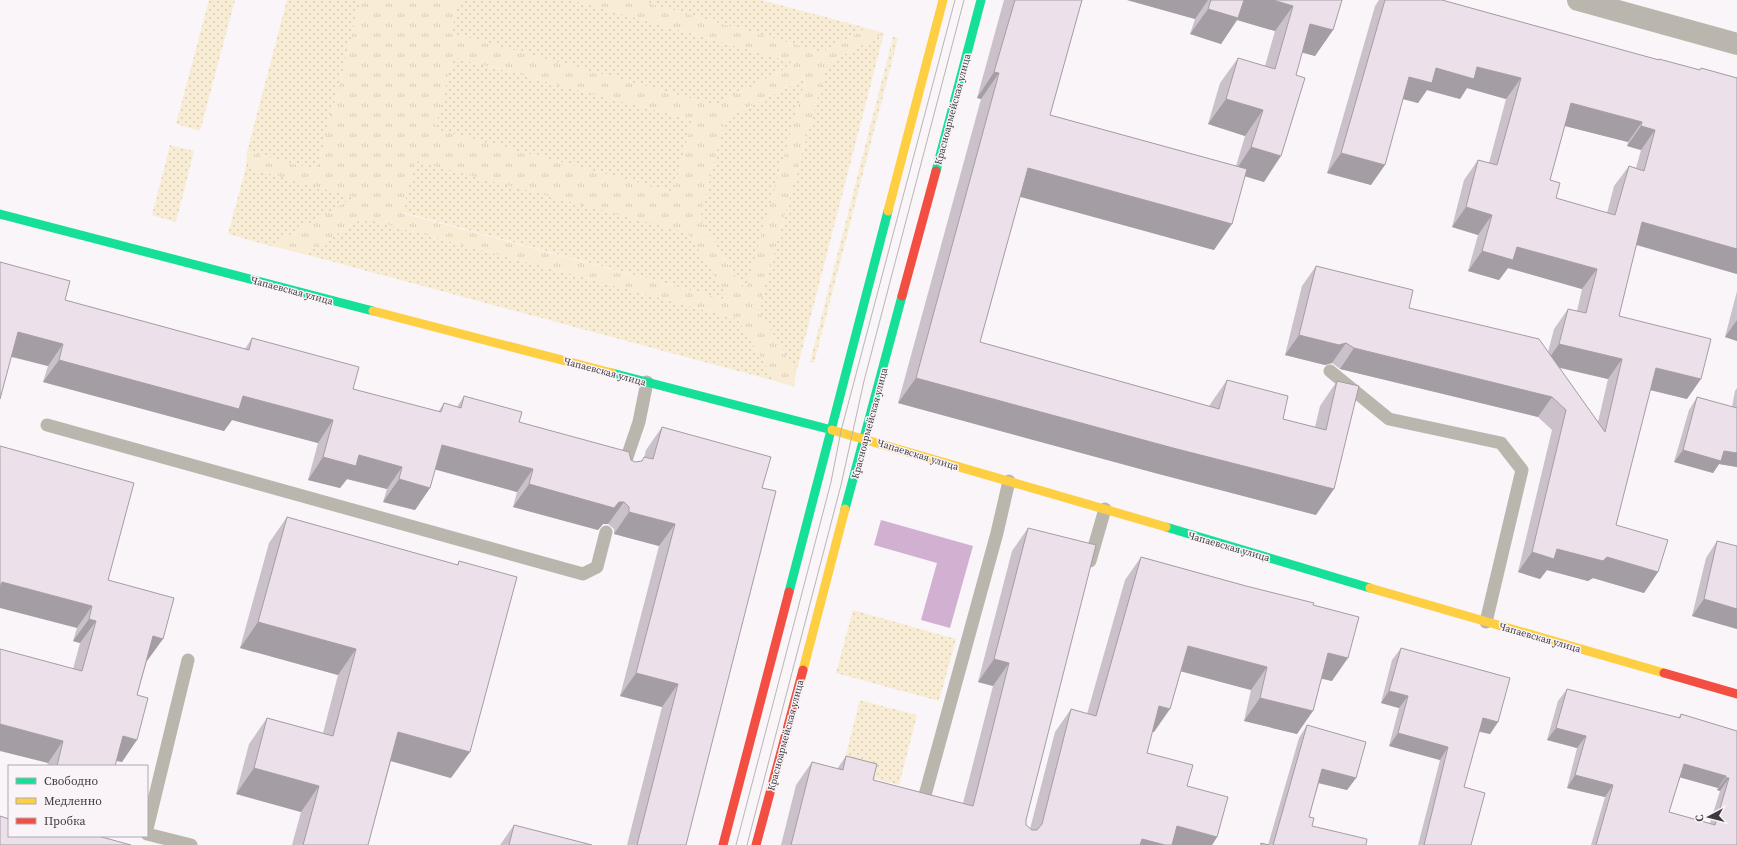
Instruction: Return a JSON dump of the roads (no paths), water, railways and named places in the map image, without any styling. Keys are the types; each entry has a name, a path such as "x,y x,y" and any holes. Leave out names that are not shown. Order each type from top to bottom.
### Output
{"street":[{"path":"723,845 943,0"},
{"name":"Красноармейская улица","path":"756,845 981,0"},
{"path":"1578,0 1737,44"},
{"name":"Чапаевская улица","path":"0,214 864,438 1486,622 1737,694"}],"lane":[{"path":"1330,371 1389,419 1501,443 1522,470 1486,622"},
{"path":"621,477 639,422 647,382"},
{"path":"47,425 584,574 597,567 606,532"},
{"path":"908,802 922,806 997,533 1009,481"},
{"path":"1087,574 1105,509"},
{"path":"148,825 188,660"},
{"path":"148,834 191,845"}],"tram line":[{"path":"736,845 831,482 841,431 955,0"},
{"path":"747,845 841,485 864,381 964,0"}]}
